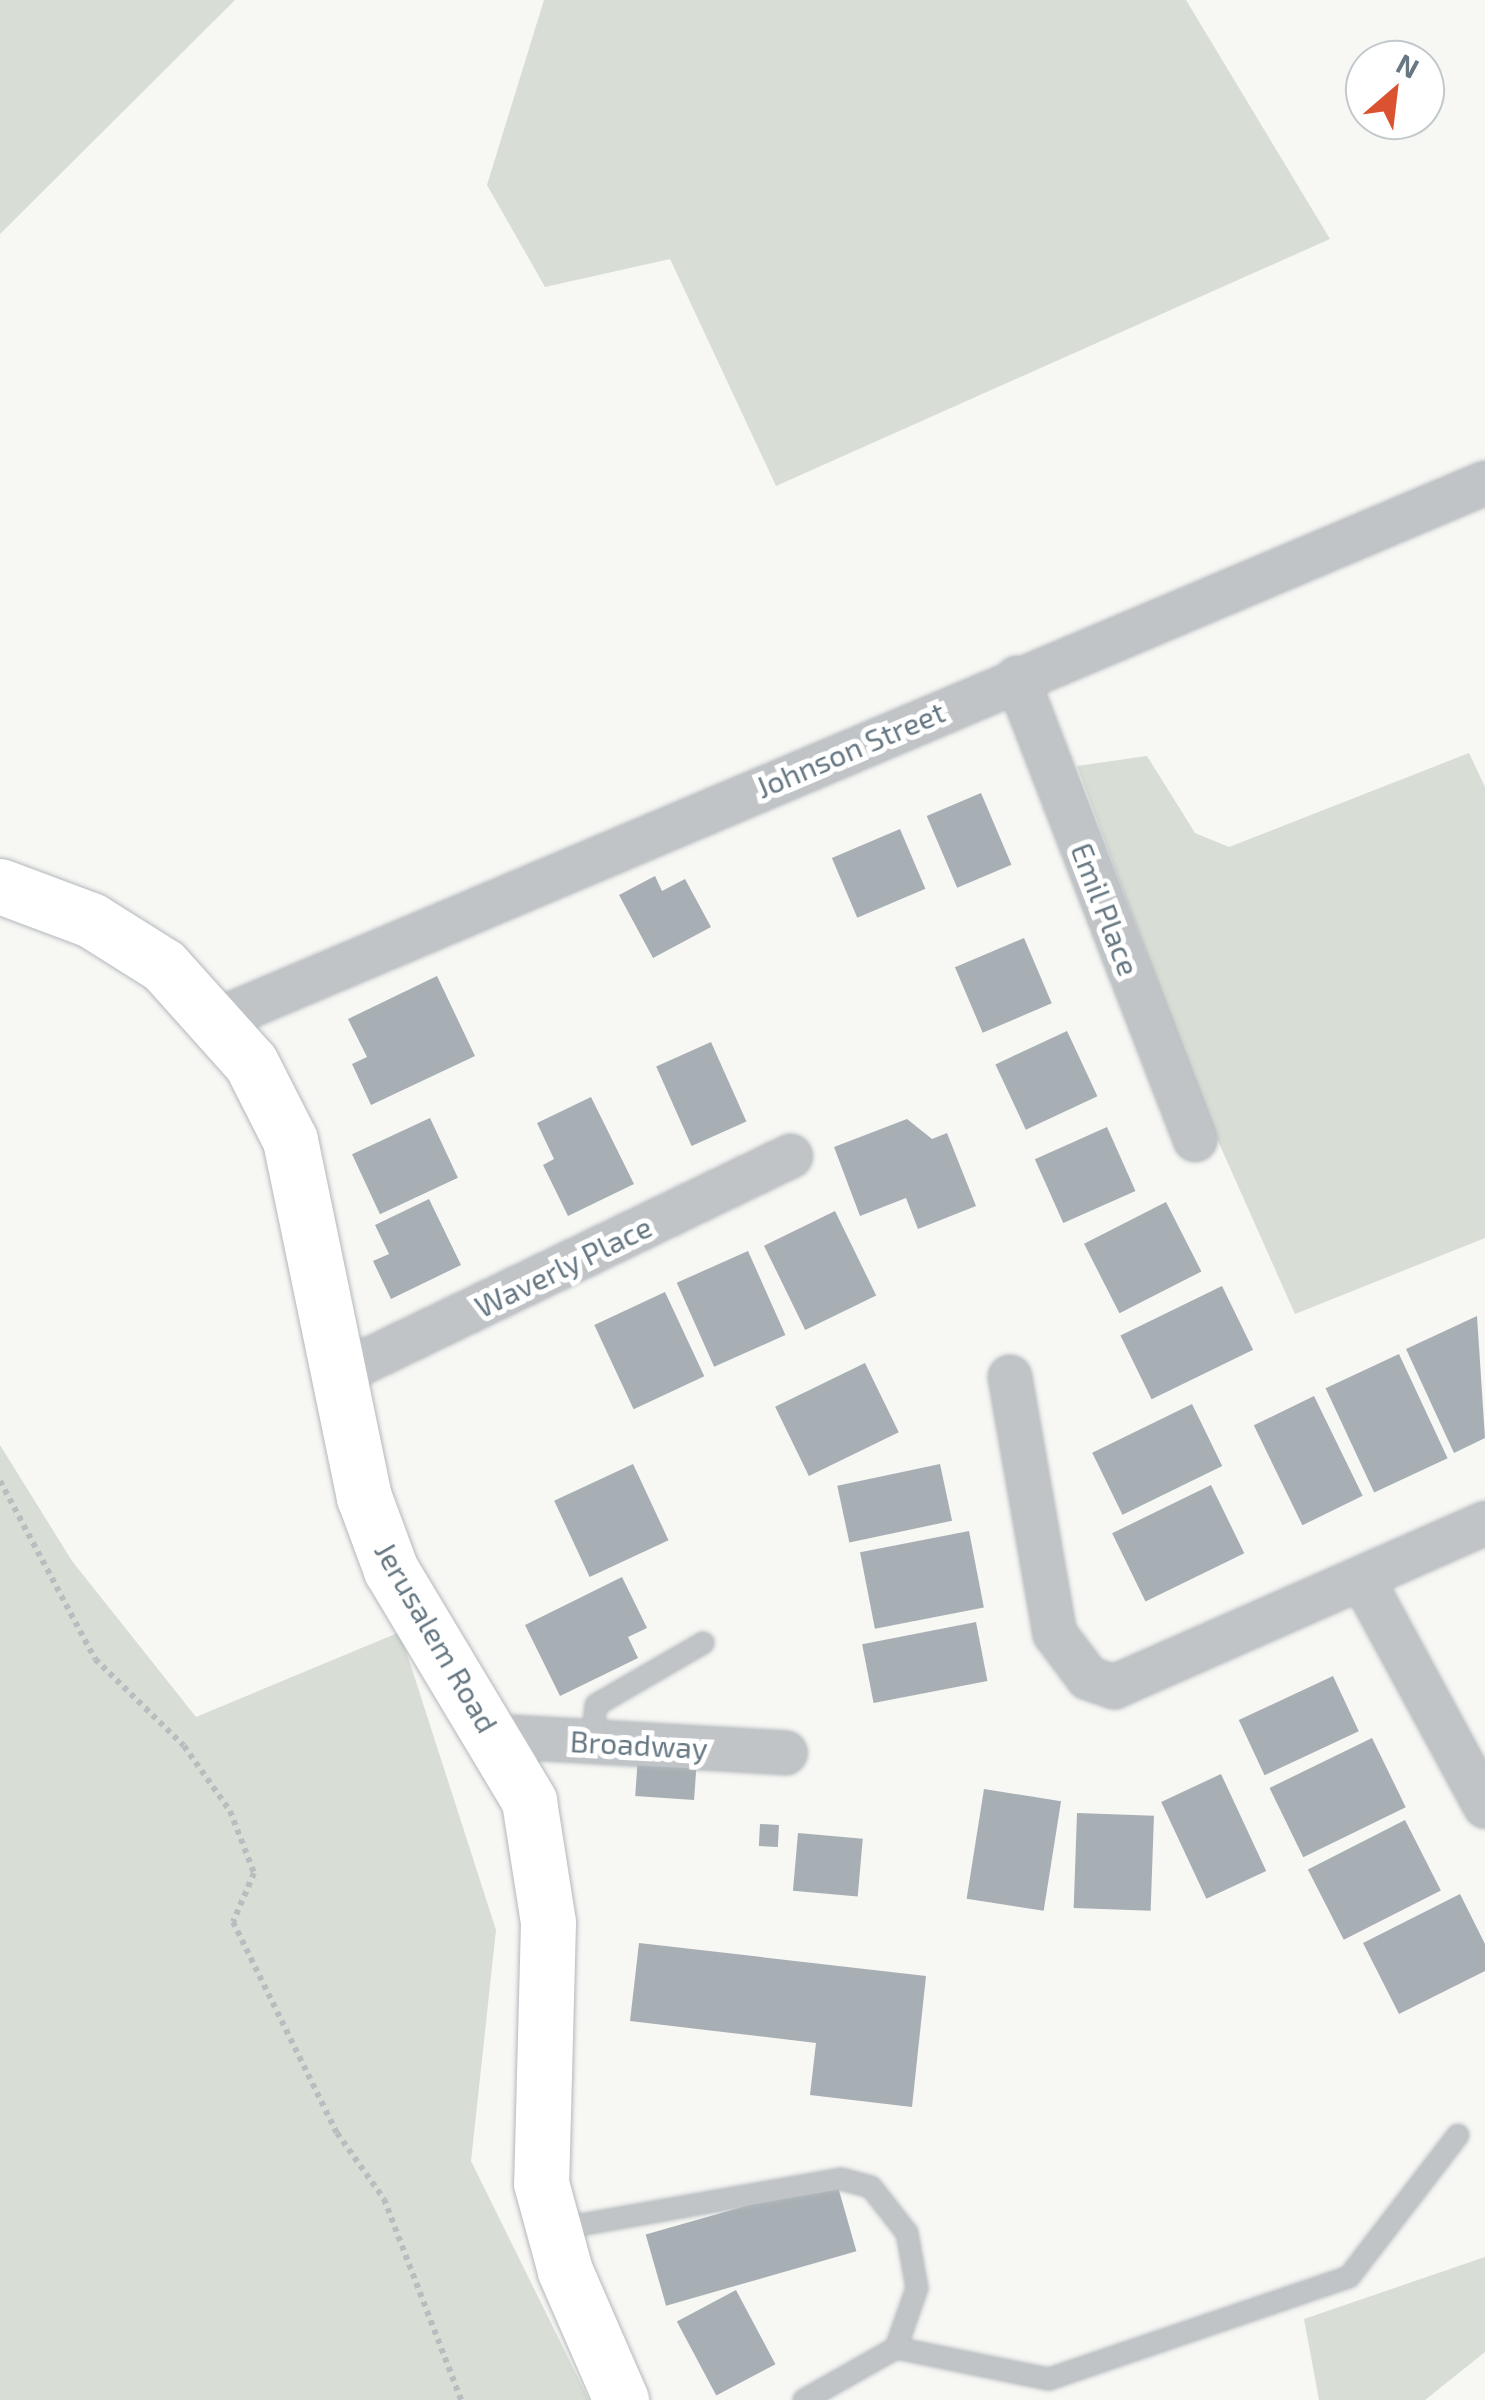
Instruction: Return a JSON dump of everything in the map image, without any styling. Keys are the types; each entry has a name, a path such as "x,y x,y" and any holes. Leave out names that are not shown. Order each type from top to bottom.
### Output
{"street":[{"name":"Johnson Street","path":"217,1020 1016,678 1485,483"},
{"name":"Emil Place","path":"1016,678 1195,1140"},
{"name":"Jerusalem Road","path":"0,886 128,941 217,1020 290,1140 334,1376 391,1570 493,1736 528,1802 541,1852 541,2183 554,2230 621,2400"},
{"name":"Waverly Place","path":"334,1376 791,1156"},
{"path":"1010,1377 1055,1634 1088,1678 1138,1683 1485,1523"},
{"path":"1364,1582 1485,1806"},
{"name":"Broadway","path":"493,1736 786,1753"}],"lane":[{"path":"592,1742 596,1705 703,1643"},
{"path":"804,2400 896,2348 1049,2379 1348,2277 1458,2135"},
{"path":"554,2230 840,2179 872,2187 908,2232 917,2288 896,2348"}],"path":[{"path":"0,1481 95,1660 184,1746 230,1811 254,1873 233,1922 338,2133 384,2199 461,2400"}],"shaded area":[{"path":"0,0 235,0 0,234"},
{"path":"544,0 1186,0 1330,239 776,486 670,259 545,287 487,185"},
{"path":"1469,753 1485,787 1485,1238 1295,1314 1206,1114 1077,766 1147,756 1195,833 1229,847"},
{"path":"0,1445 72,1561 196,1717 400,1632 496,1930 471,2161 589,2400 0,2400"},
{"path":"1485,2257 1485,2352 1425,2400 1319,2400 1304,2319"}],"building":[{"path":"981,793 1011,865 957,888 927,816"},
{"path":"900,829 925,889 857,918 832,858"},
{"path":"655,876 662,891 685,879 711,927 653,958 619,895"},
{"path":"1024,938 1052,1003 983,1033 955,967"},
{"path":"437,976 475,1056 371,1105 352,1064 367,1057 348,1019"},
{"path":"1067,1031 1097,1096 1026,1130 995,1064"},
{"path":"711,1042 746,1121 692,1146 656,1066"},
{"path":"591,1097 634,1184 568,1216 543,1165 554,1159 537,1123"},
{"path":"430,1118 458,1178 380,1214 352,1154"},
{"path":"907,1119 932,1139 947,1133 976,1206 918,1229 906,1198 860,1216 834,1147"},
{"path":"1107,1127 1135,1191 1063,1223 1035,1159"},
{"path":"429,1199 461,1265 391,1299 373,1261 389,1254 375,1225"},
{"path":"1166,1202 1201,1271 1119,1313 1084,1244"},
{"path":"835,1211 876,1295 805,1330 764,1246"},
{"path":"748,1251 785,1335 714,1367 677,1283"},
{"path":"1222,1286 1253,1350 1152,1399 1120,1336"},
{"path":"665,1292 704,1376 634,1409 594,1325"},
{"path":"1477,1316 1485,1438 1454,1453 1406,1349"},
{"path":"1399,1354 1448,1458 1374,1492 1326,1388"},
{"path":"865,1363 899,1432 809,1476 775,1407"},
{"path":"1314,1396 1363,1496 1302,1525 1254,1425"},
{"path":"1192,1404 1222,1466 1122,1515 1092,1453"},
{"path":"633,1464 668,1540 590,1577 554,1501"},
{"path":"940,1464 952,1521 849,1543 837,1486"},
{"path":"1211,1485 1244,1553 1145,1602 1112,1533"},
{"path":"969,1531 984,1608 875,1629 860,1552"},
{"path":"622,1577 647,1628 628,1637 638,1658 560,1696 525,1625"},
{"path":"976,1622 987,1681 874,1703 862,1644"},
{"path":"1333,1676 1359,1731 1265,1775 1239,1720"},
{"path":"1372,1738 1406,1807 1303,1857 1270,1788"},
{"path":"638,1756 697,1760 694,1800 635,1796"},
{"path":"1221,1774 1266,1871 1206,1899 1161,1802"},
{"path":"984,1789 1061,1801 1044,1911 967,1899"},
{"path":"1077,1813 1154,1816 1151,1911 1074,1908"},
{"path":"1405,1820 1441,1890 1344,1940 1308,1869"},
{"path":"760,1824 779,1825 778,1847 759,1846"},
{"path":"798,1833 863,1839 858,1896 793,1891"},
{"path":"1460,1894 1485,1944 1485,1971 1399,2014 1363,1943"},
{"path":"639,1943 926,1976 912,2107 810,2095 816,2043 630,2021"},
{"path":"836,2180 856,2251 666,2306 646,2235"},
{"path":"736,2290 775,2364 716,2396 677,2321"}]}
